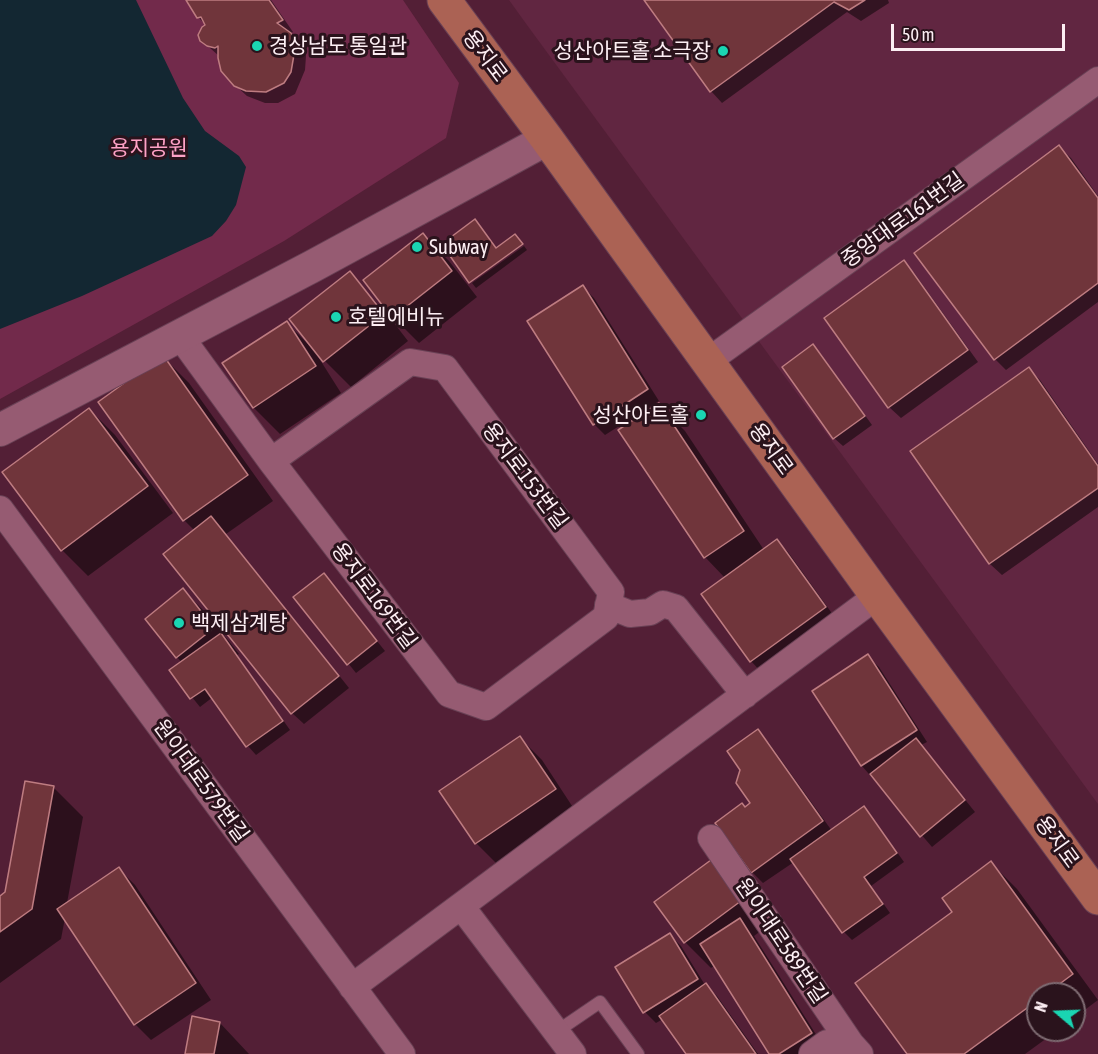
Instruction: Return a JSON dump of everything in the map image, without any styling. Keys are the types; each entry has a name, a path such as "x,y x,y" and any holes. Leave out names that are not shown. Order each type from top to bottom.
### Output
{"main road":[{"name":"용지로","path":"444,0 1098,898"}],"street":[{"name":"중앙대로161번길","path":"708,361 1098,80"},
{"path":"0,430 547,139"},
{"name":"용지로169번길","path":"180,336 271,461 449,694 486,707 606,617 608,605"},
{"name":"용지로153번길","path":"271,461 410,362 445,368 611,592 608,605"},
{"name":"원이대로579번길","path":"0,508 402,1054"},
{"path":"352,987 877,596"},
{"path":"608,605 630,614 650,612 663,604 676,608 745,695"},
{"name":"원이대로589번길","path":"711,838 856,1049"},
{"path":"461,906 573,1054"},
{"name":"원이대로589번길","path":"812,1054 827,1043 856,1049"}],"lane":[{"path":"556,1032 600,1002 638,1054"}],"shaded area":[{"path":"509,0 1098,0 1098,804 527,25"}],"green space":[{"name":"용지공원","path":"0,0 403,0 459,83 446,138 284,241 0,399"}],"water":[{"path":"0,0 136,0 183,98 205,131 239,156 246,167 236,205 226,221 212,236 82,296 0,329"}],"building":[{"name":"경상남도 통일관","path":"186,0 269,0 283,20 277,23 291,33 296,43 291,72 284,83 266,92 246,91 234,86 221,71 218,46 215,48 207,46 200,41 198,35 205,25 201,17 197,18"},
{"name":"성산아트홀 소극장","path":"644,0 865,0 849,10 834,2 710,92"},
{"path":"1059,145 1098,198 1098,283 994,360 914,253"},
{"path":"475,219 496,248 515,234 523,244 469,283 450,256 459,249 451,237"},
{"path":"423,233 452,271 392,318 363,280"},
{"path":"904,260 968,350 888,408 824,318"},
{"name":"호텔에비뉴","path":"350,271 384,314 323,362 289,319"},
{"path":"583,285 648,389 593,425 527,321"},
{"path":"287,321 316,366 253,408 222,363"},
{"path":"813,344 865,416 833,439 782,367"},
{"path":"163,355 248,475 183,521 98,402"},
{"path":"1029,367 1098,466 1098,488 989,564 910,451"},
{"path":"659,403 744,531 704,558 618,430"},
{"path":"89,408 148,486 61,551 2,472"},
{"path":"211,516 339,676 291,714 163,554"},
{"path":"777,539 826,607 750,662 701,594"},
{"path":"324,573 377,641 347,665 293,597"},
{"name":"백제삼계탕","path":"183,588 214,628 176,658 145,619"},
{"path":"221,633 283,721 246,747 205,689 190,699 169,670"},
{"path":"868,654 917,730 861,766 812,691"},
{"path":"758,729 823,821 751,873 715,823 742,803 745,807 750,803 736,783 740,770 727,751"},
{"path":"520,736 556,789 475,844 439,791"},
{"path":"916,738 965,800 920,837 870,774"},
{"path":"25,781 54,786 32,909 0,932 0,896 5,892"},
{"path":"864,806 897,853 864,877 883,904 842,933 790,859"},
{"path":"715,857 745,898 684,943 654,902"},
{"path":"991,861 1073,974 1062,982 1026,982 1026,1009 964,1054 907,1054 855,983 952,912 942,898"},
{"path":"119,867 196,983 134,1025 57,909"},
{"path":"740,918 812,1033 779,1054 769,1054 700,944"},
{"path":"670,933 698,979 643,1013 615,967"},
{"path":"706,983 756,1054 686,1054 659,1016"},
{"path":"192,1016 220,1022 214,1054 185,1054"}],"place":[{"name":"경상남도 통일관","path":"257,46"},
{"name":"성산아트홀 소극장","path":"723,51"},
{"name":"Subway","path":"417,247"},
{"name":"호텔에비뉴","path":"336,317"},
{"name":"성산아트홀","path":"701,415"},
{"name":"백제삼계탕","path":"179,623"}]}
